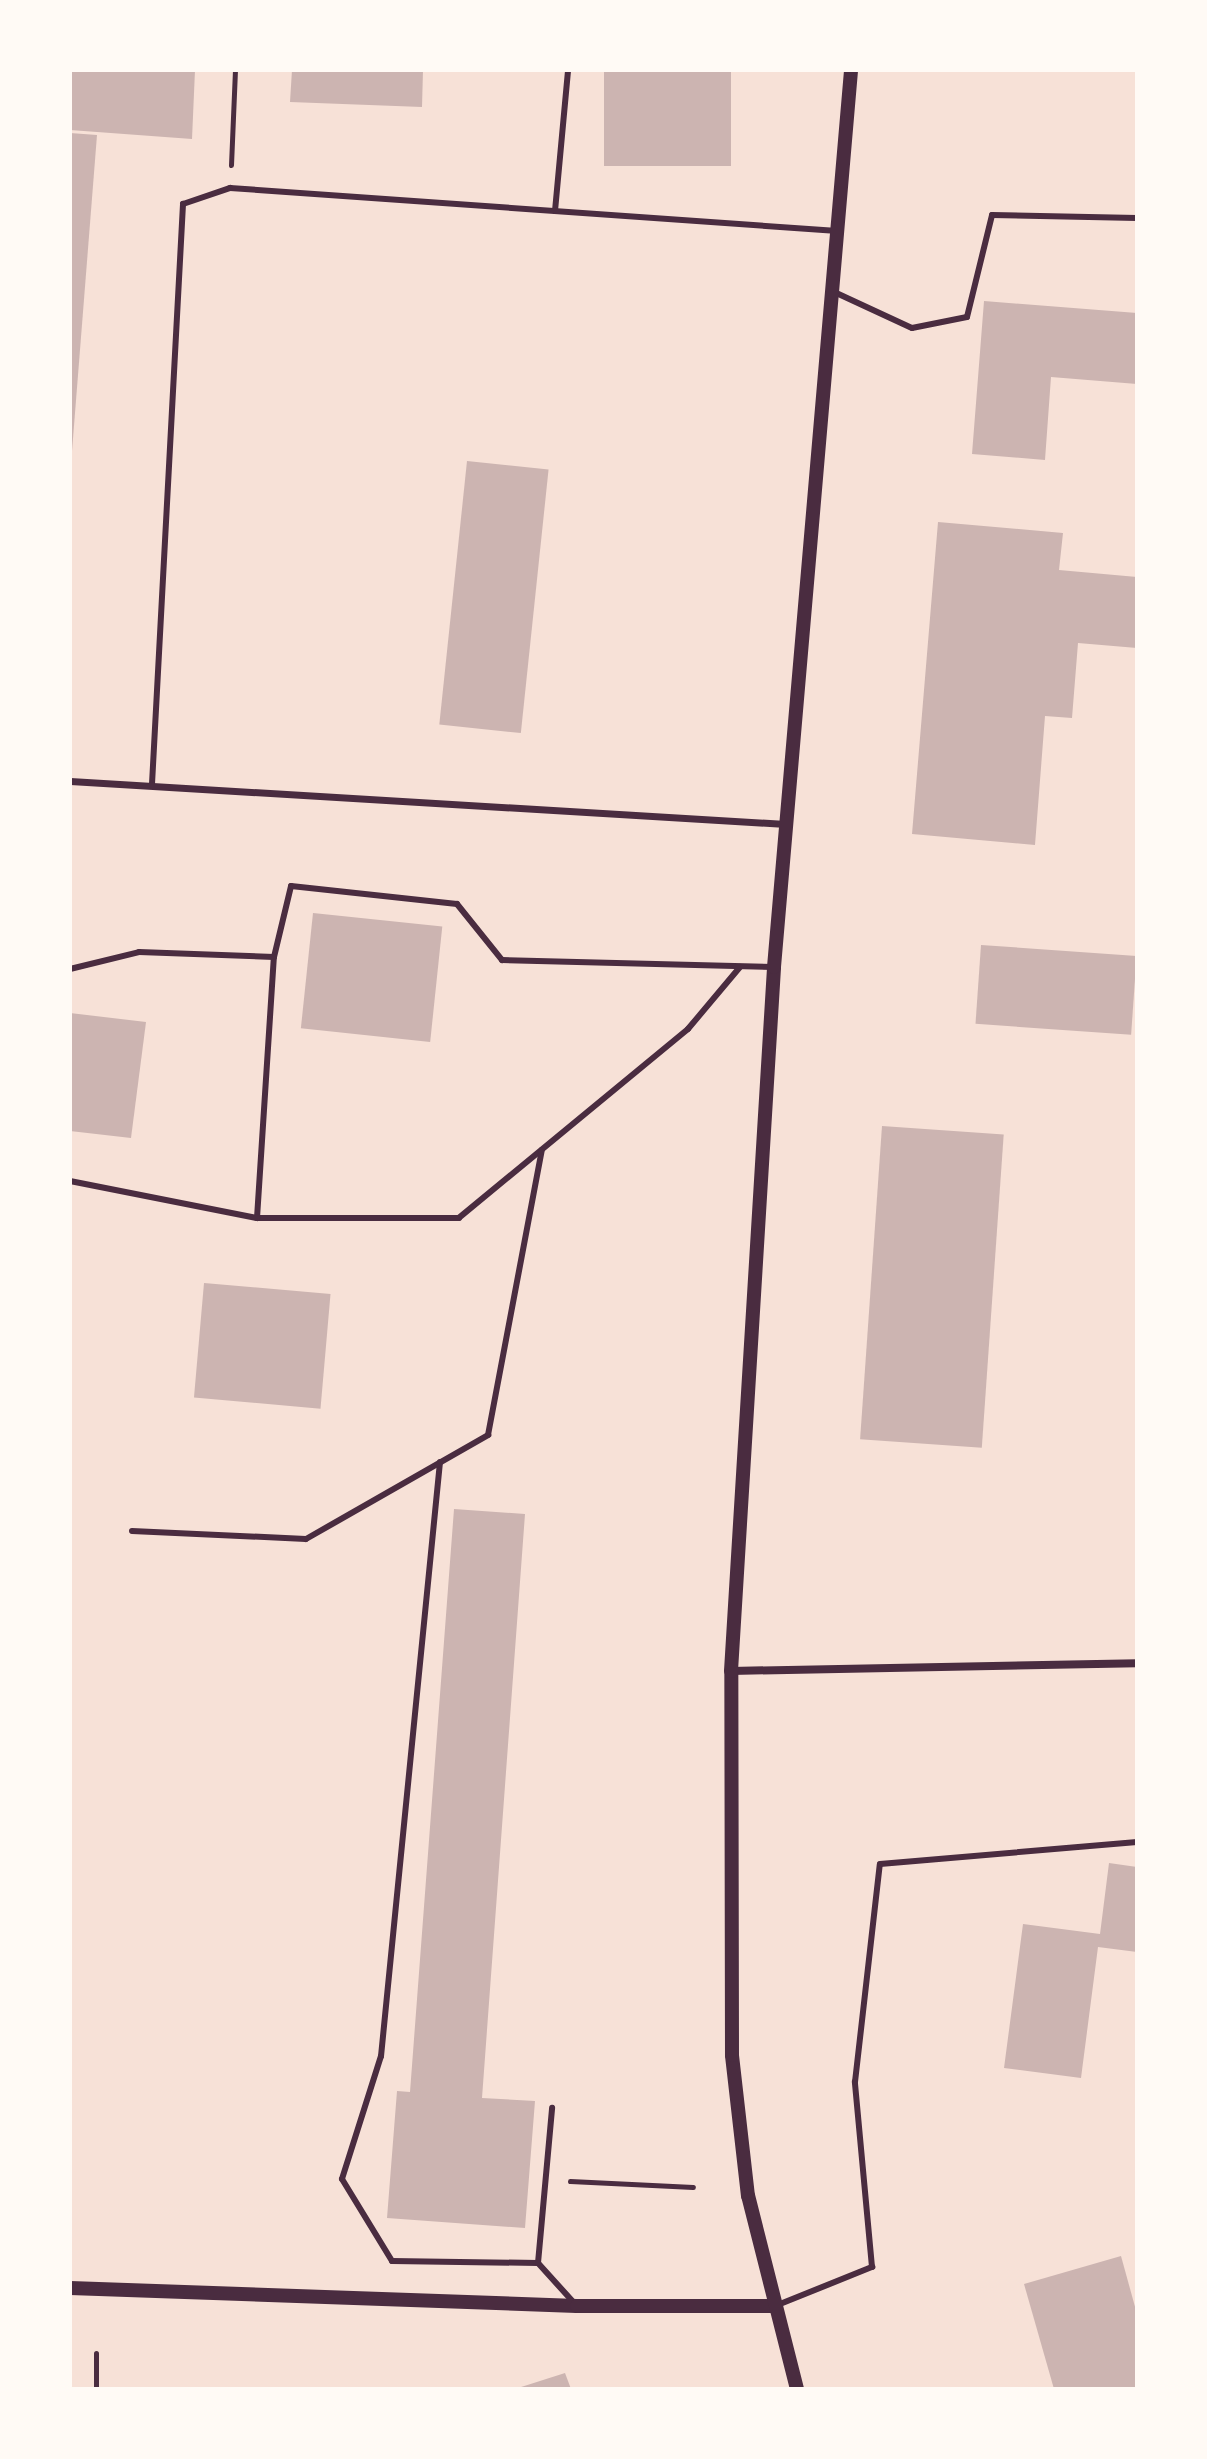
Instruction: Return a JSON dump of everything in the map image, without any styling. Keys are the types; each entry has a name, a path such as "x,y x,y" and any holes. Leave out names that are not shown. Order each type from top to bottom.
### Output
{"street":[{"path":"797,2389 748,2196 732,2055 731,1671 774,967 851,70"},
{"path":"70,781 786,824"},
{"path":"731,1671 1137,1663"},
{"path":"70,2288 577,2306 775,2306"}],"lane":[{"path":"555,211 568,70"},
{"path":"152,784 183,204 230,188 837,231"},
{"path":"832,291 912,328 967,317 992,215 1137,218"},
{"path":"257,1218 274,957 291,886 457,904 502,960 774,967"},
{"path":"70,969 139,952 274,957"},
{"path":"70,1181 257,1218 459,1218 688,1029 740,967"},
{"path":"132,1531 306,1539 488,1435 542,1150"},
{"path":"440,1462 381,2056 342,2179 392,2261 538,2263 577,2306"},
{"path":"775,2306 872,2267 855,2082 880,1864 1137,1842"},
{"path":"538,2263 552,2108"}],"path":[{"path":"230,188 235,70"},
{"path":"545,2180 693,2187"},
{"path":"96,2353 96,2389"}],"building":[{"path":"70,70 195,70 192,139 70,130"},
{"path":"292,70 423,70 422,107 290,102"},
{"path":"604,70 731,70 731,166 604,166"},
{"path":"70,133 97,135 72,451 70,451"},
{"path":"984,301 1137,313 1137,384 1051,377 1045,460 972,454"},
{"path":"467,461 549,470 521,733 439,725"},
{"path":"938,522 1063,533 1059,570 1137,577 1137,648 1078,643 1072,718 1045,716 1035,845 912,834"},
{"path":"313,913 442,927 430,1042 301,1028"},
{"path":"981,945 1137,956 1131,1035 975,1024"},
{"path":"70,1013 146,1022 131,1138 70,1131"},
{"path":"882,1126 1004,1135 982,1448 860,1439"},
{"path":"204,1283 331,1294 320,1409 194,1398"},
{"path":"454,1509 525,1514 482,2098 535,2101 525,2228 387,2218 397,2091 410,2092"},
{"path":"1109,1863 1137,1867 1137,1952 1098,1947 1081,2078 1004,2068 1023,1924 1100,1934"},
{"path":"1121,2256 1137,2314 1137,2389 1054,2389 1024,2284"},
{"path":"565,2373 571,2389 518,2389 518,2388"}]}
